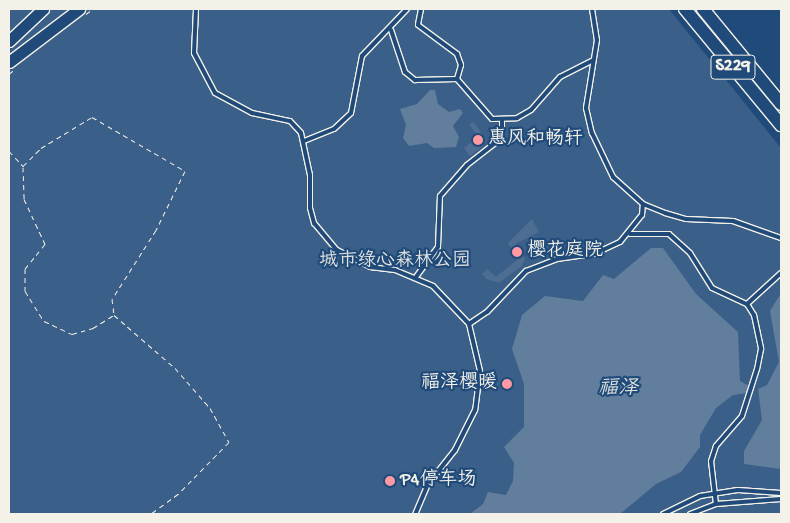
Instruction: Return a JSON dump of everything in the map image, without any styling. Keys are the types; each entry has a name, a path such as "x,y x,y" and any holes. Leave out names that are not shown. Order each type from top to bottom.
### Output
{"main road":[{"path":"9,41 43,9"},
{"path":"9,62 78,9"},
{"name":"S229","path":"685,9 781,125"},
{"name":"S229","path":"703,9 781,104"}],"lane":[{"path":"196,9 194,52 215,93 252,113 290,121 304,141 310,208 325,237 336,250 370,267 416,277 448,297 469,324 480,371 475,410 455,450 428,484 415,514"},
{"path":"304,141 334,129 351,114 362,56 391,30 407,9"},
{"path":"421,9 418,25 457,54 461,65 457,79"},
{"path":"592,9 598,40 586,108 592,133 613,177 643,204 686,219 733,221 781,238"},
{"path":"391,30 400,64 415,80 457,79"},
{"path":"457,79 484,114 502,119 531,110 560,77 593,60"},
{"path":"416,277 438,247 440,196 467,165 495,143 502,133 502,119"},
{"path":"469,324 487,312 526,270 611,249 630,234 643,204"},
{"path":"630,234 669,234 690,253 716,292 747,304"},
{"path":"747,304 781,273"},
{"path":"716,504 713,495 711,461 716,446 749,401 761,349 747,304"},
{"path":"663,514 700,496 738,490 781,493"},
{"path":"690,514 716,504 781,499"}],"path":[{"path":"23,166 41,148 92,117 185,171 156,230 112,299 114,315 175,368 210,408 228,442 178,494 150,514"},
{"path":"9,151 23,166 24,199 45,244 25,269 25,291 44,321 72,334 114,315"}],"green space":[{"name":"城市绿心森林公园","path":"9,9 669,9 781,148 781,514 9,514"}],"water":[{"path":"430,90 435,90 438,104 449,112 460,109 463,113 453,126 459,137 456,147 434,148 427,143 409,146 403,138 406,125 400,109 417,104"},
{"name":"福泽","path":"651,248 663,248 696,294 738,332 740,381 749,386 747,393 733,395 716,408 700,435 700,447 681,472 656,484 620,514 470,514 483,504 488,492 506,495 513,481 514,463 504,447 524,427 524,384 512,349 522,315 545,296 583,301 603,275 614,279"},
{"path":"781,293 781,469 744,464 744,451 762,420 758,389 767,385 779,362 770,311"}],"building":[{"name":"惠风和畅轩","path":"474,122 485,138 480,142 483,146 470,156 464,148 478,137 469,124"},
{"name":"樱花庭院","path":"532,219 539,232 515,244 525,259 522,266 499,283 486,279 482,274 487,269 496,277 518,259 508,243"}],"place":[{"name":"惠风和畅轩","path":"478,140"},
{"name":"樱花庭院","path":"517,252"},
{"name":"福泽樱暖","path":"507,384"},
{"name":"P4停车场","path":"390,481"}]}
